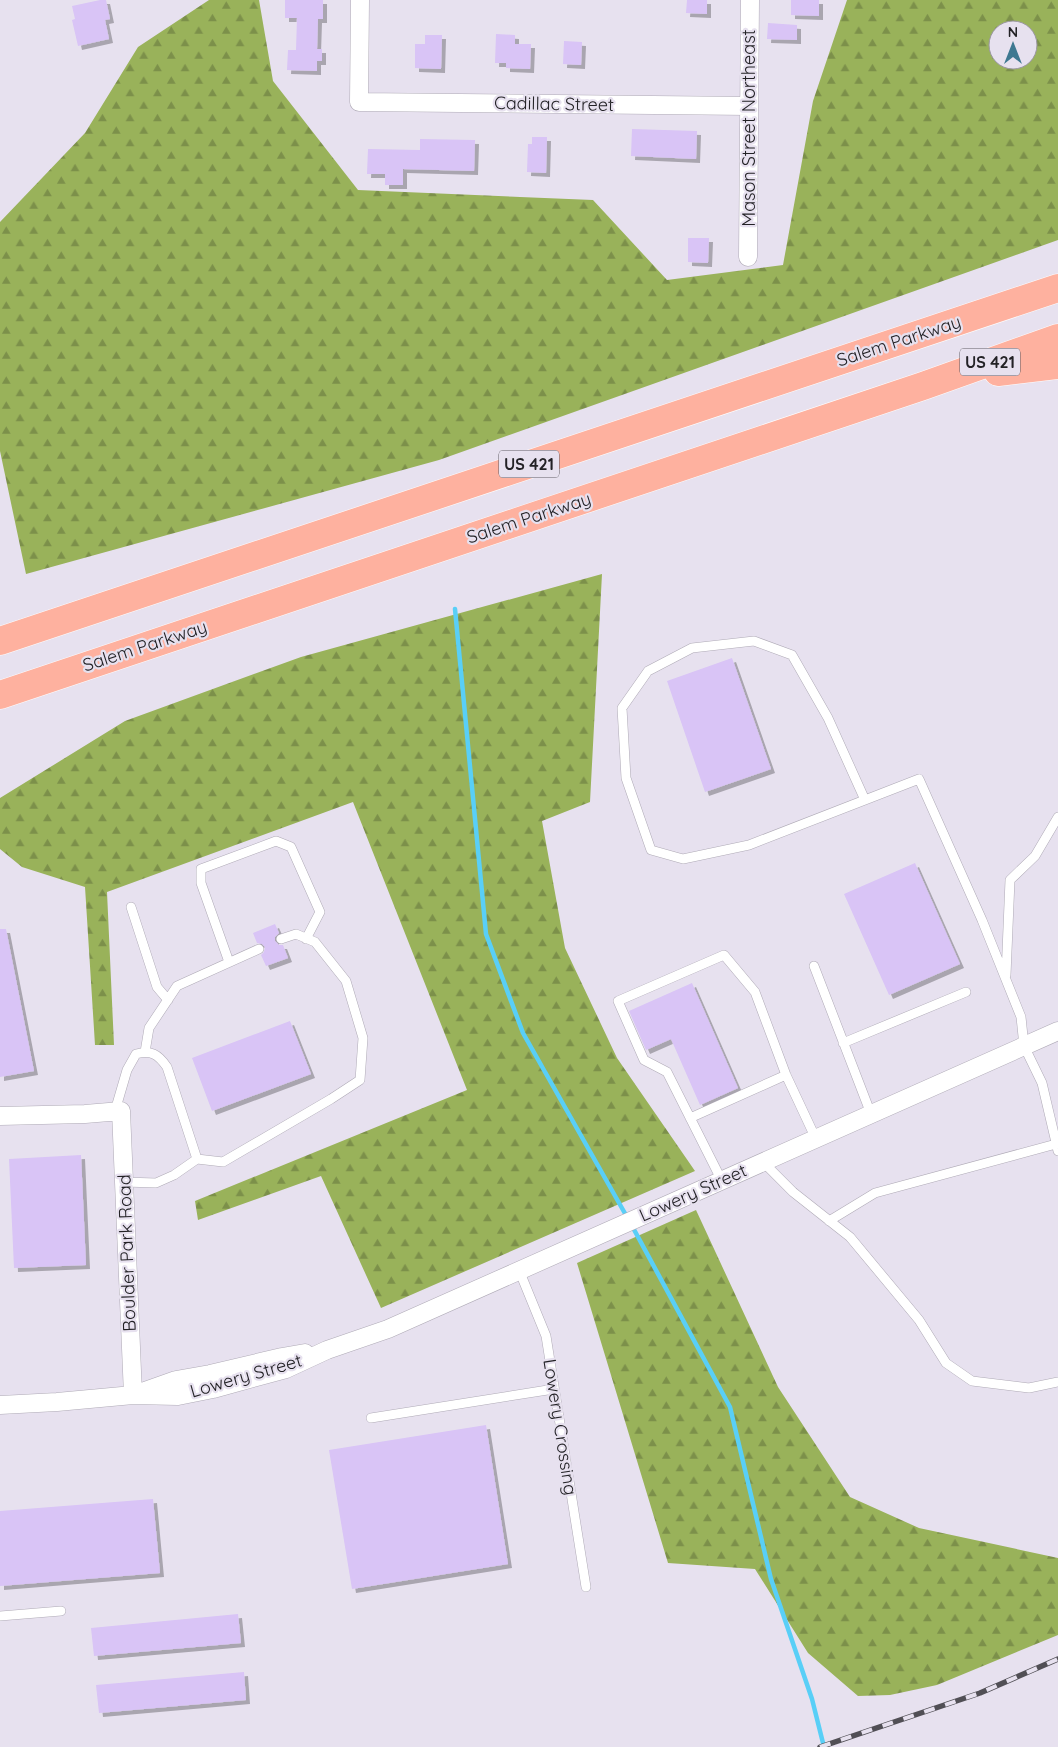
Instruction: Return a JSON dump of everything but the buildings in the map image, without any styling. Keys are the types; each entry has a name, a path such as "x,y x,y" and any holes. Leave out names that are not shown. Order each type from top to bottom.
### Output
{"highway":[{"name":"Salem Parkway","path":"0,641 1058,288"},
{"name":"Salem Parkway","path":"0,695 923,386 1058,338"},
{"path":"923,386 1010,370 1058,365"}],"street":[{"name":"Cadillac Street","path":"360,0 359,102 749,106"},
{"name":"Mason Street Northeast","path":"748,256 750,0"},
{"name":"Lowery Street","path":"0,1405 133,1395 176,1380 282,1357 327,1350 388,1329 1058,1031"},
{"path":"0,1116 86,1114 118,1111"},
{"name":"Boulder Park Road","path":"118,1111 124,1182 133,1395"}],"lane":[{"path":"829,1221 875,1192 1057,1147 1042,1083 1024,1046 1021,1017 1006,979 982,920 919,779 865,800 749,845 683,859 651,850 626,778 622,708 648,670 692,648 754,642 792,655 828,718 865,800"},
{"path":"1006,979 1010,880 1035,856 1058,817"},
{"path":"229,962 201,883 201,869 276,841 291,847 320,912 306,939"},
{"path":"131,907 157,987 168,1000"},
{"path":"124,1182 156,1183 174,1175 197,1159 223,1162 360,1080 363,1038 346,981 315,942 296,934 281,939"},
{"path":"145,1052 149,1028 177,986 259,949"},
{"path":"722,1181 667,1072 644,1060 618,1001 724,955 756,992 786,1075 816,1139"},
{"path":"814,966 871,1114"},
{"path":"843,1043 966,992"},
{"path":"118,1111 127,1070 136,1054 145,1052 160,1056 167,1067 197,1159"},
{"path":"690,1118 786,1075"},
{"path":"763,1162 793,1192 850,1237 919,1320 946,1363 972,1381 1029,1388 1058,1382"},
{"name":"Lowery Crossing","path":"519,1270 546,1336 586,1587"},
{"path":"371,1418 554,1389"},
{"path":"0,1616 61,1611"}],"green space":[{"path":"209,0 259,0 273,81 358,190 593,200 667,280 783,265 813,101 847,0 1058,0 1058,240 439,460 26,574 0,451 0,222 85,133 138,47"},
{"path":"602,574 590,802 542,821 565,948 617,1058 695,1171 381,1308 321,1176 198,1220 195,1201 467,1090 353,802 107,892 114,1045 95,1045 85,887 22,867 0,849 0,798 125,721 301,657"},
{"path":"696,1210 778,1387 850,1497 919,1528 1058,1558 1058,1635 937,1685 890,1695 858,1696 808,1653 755,1569 668,1563 577,1263"}],"waterway":[{"path":"455,609 486,934 523,1033 627,1217"},
{"path":"631,1224 730,1407 771,1579 812,1699 824,1747"}],"railway":[{"path":"820,1747 980,1693 1058,1659"}]}
